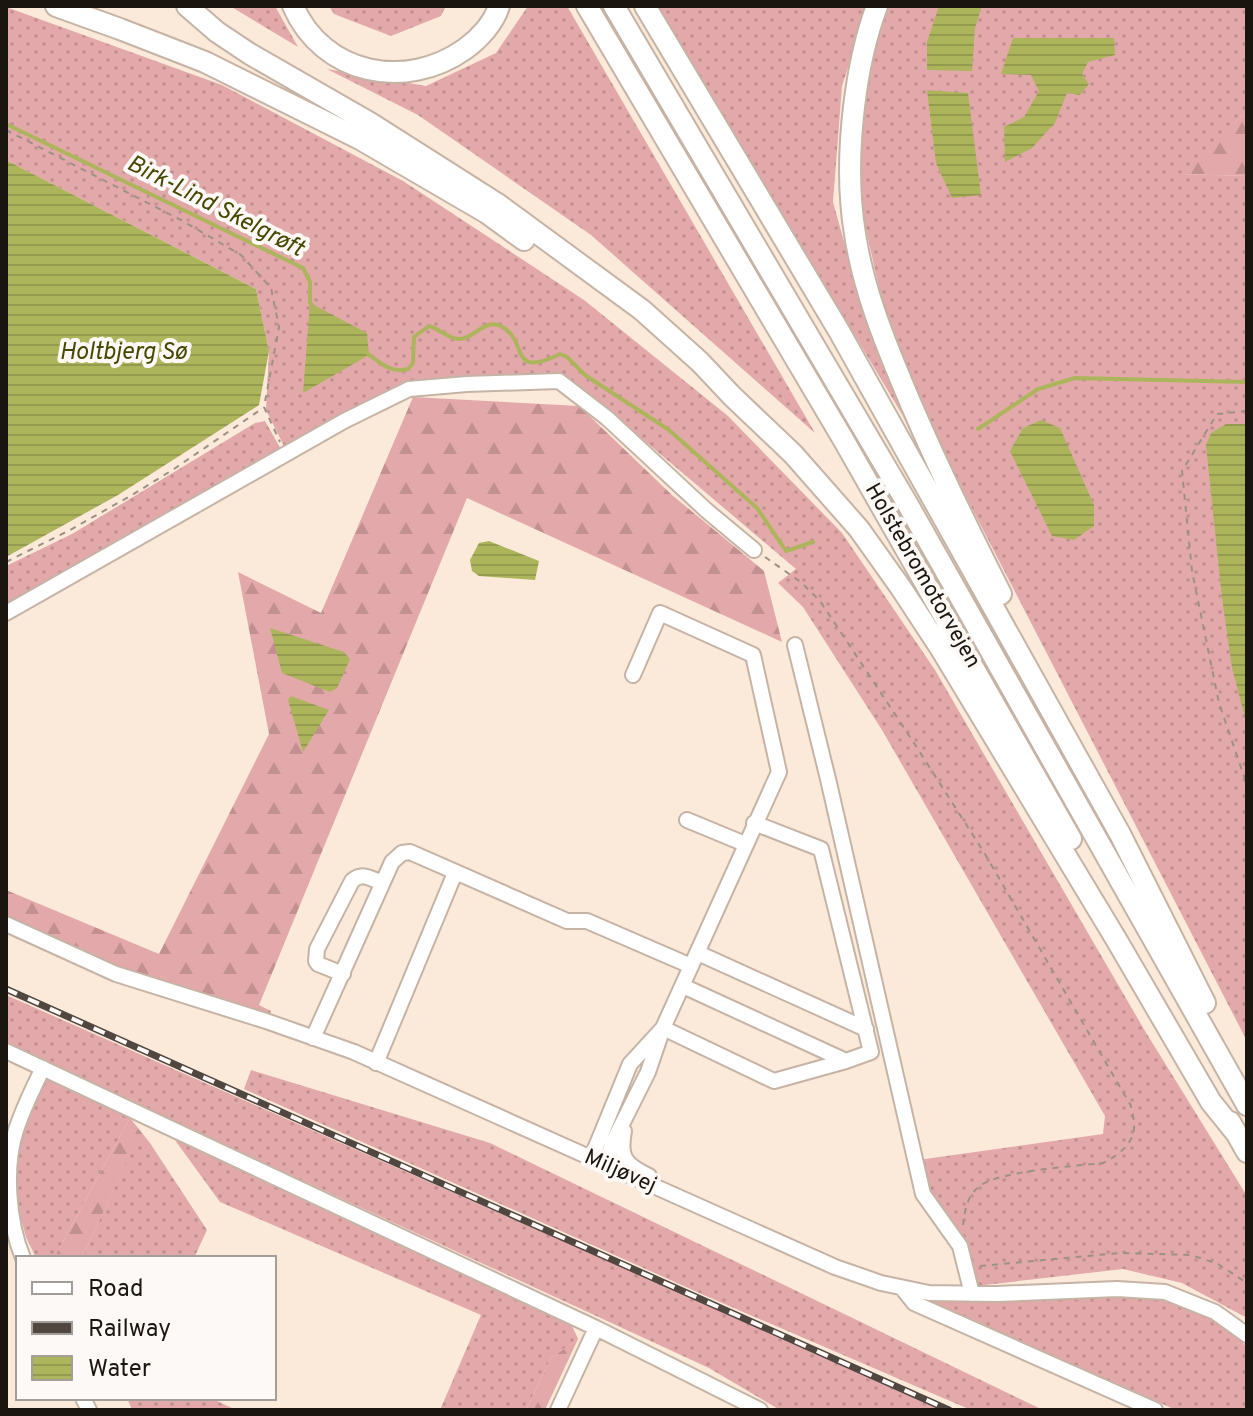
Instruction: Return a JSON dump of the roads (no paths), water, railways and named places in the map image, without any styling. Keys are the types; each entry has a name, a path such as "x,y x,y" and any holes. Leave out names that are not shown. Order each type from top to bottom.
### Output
{"highway":[{"path":"56,6 205,62 360,139 500,222 638,320 732,396"},
{"path":"187,6 217,32 250,54 370,123 499,205 642,310 793,454 859,529 901,588 973,702 1211,1102 1236,1133"},
{"path":"293,6 311,34 333,54 364,69 397,73 424,70 450,59 477,40 499,6"},
{"name":"Holstebromotorvejen","path":"587,6 959,640 1247,1152"},
{"name":"Holstebromotorvejen","path":"614,6 907,503 1247,1105"},
{"path":"645,6 839,331 1095,788 1247,1089"},
{"path":"877,6 857,80 850,143 851,204 862,269 879,328 929,447 1095,788"}],"street":[{"path":"6,613 344,421 409,389 467,384 559,381 607,418 754,550"},
{"path":"598,1162 627,1115 648,1072 663,1028 779,772 753,655 660,613 633,675"},
{"path":"795,645 923,1194 960,1246 972,1294"},
{"path":"687,820 745,844"},
{"path":"663,1028 774,1081 871,1052 821,849 754,823"},
{"path":"313,1038 392,862 402,853 410,852 567,921 587,921 695,960 866,1029"},
{"path":"376,1063 455,873"},
{"path":"343,974 318,964 317,949 352,881 364,876 382,883"},
{"name":"Miljøvej","path":"6,924 116,974 354,1052 835,1267 929,1293 1117,1289 1165,1292 1215,1312 1247,1335"},
{"path":"683,986 846,1061"},
{"path":"598,1162 630,1064 663,1028"},
{"path":"6,1051 596,1328 760,1410"},
{"path":"22,1256 10,1205 9,1168 15,1133 43,1068"},
{"path":"627,1115 621,1147 624,1160 641,1172 712,1203 729,1220"},
{"path":"902,1288 914,1303 1155,1410"},
{"path":"558,1410 596,1328"}],"water":[{"path":"939,6 982,6 975,28 972,71 927,70 927,42"},
{"path":"1013,38 1114,38 1115,55 1088,62 1082,74 1089,84 1080,95 1067,93 1055,123 1032,148 1005,162 1004,127 1024,117 1039,91 1031,75 1001,74"},
{"path":"927,90 968,93 981,195 952,198 936,163"},
{"name":"Holtbjerg Sø","path":"6,160 256,289 269,351 259,405 118,495 6,557"},
{"path":"310,303 367,333 369,355 303,393"},
{"path":"1041,420 1060,428 1094,505 1094,526 1074,540 1052,536 1010,451 1023,428"},
{"path":"1226,424 1247,424 1247,725 1232,668 1206,445 1211,433"},
{"path":"489,541 539,561 535,580 479,576 472,571 470,560 479,543"},
{"path":"270,628 344,652 350,659 337,688 330,692 282,673"},
{"path":"291,696 329,710 303,752 288,700"}],"waterway":[{"name":"Birk-Lind Skelgrøft","path":"6,124 303,268 310,282 312,305"},
{"name":"Birk-Lind Skelgrøft","path":"367,353 391,369 408,369 413,363 414,337 429,326 458,339 491,324 497,325 511,334 526,361 544,361 560,354 567,357 585,375 669,430 757,508 786,551 813,542"},
{"name":"Birk-Lind Skelgrøft","path":"978,429 1038,389 1075,378 1247,382"}],"railway":[{"path":"6,989 949,1410"}]}
